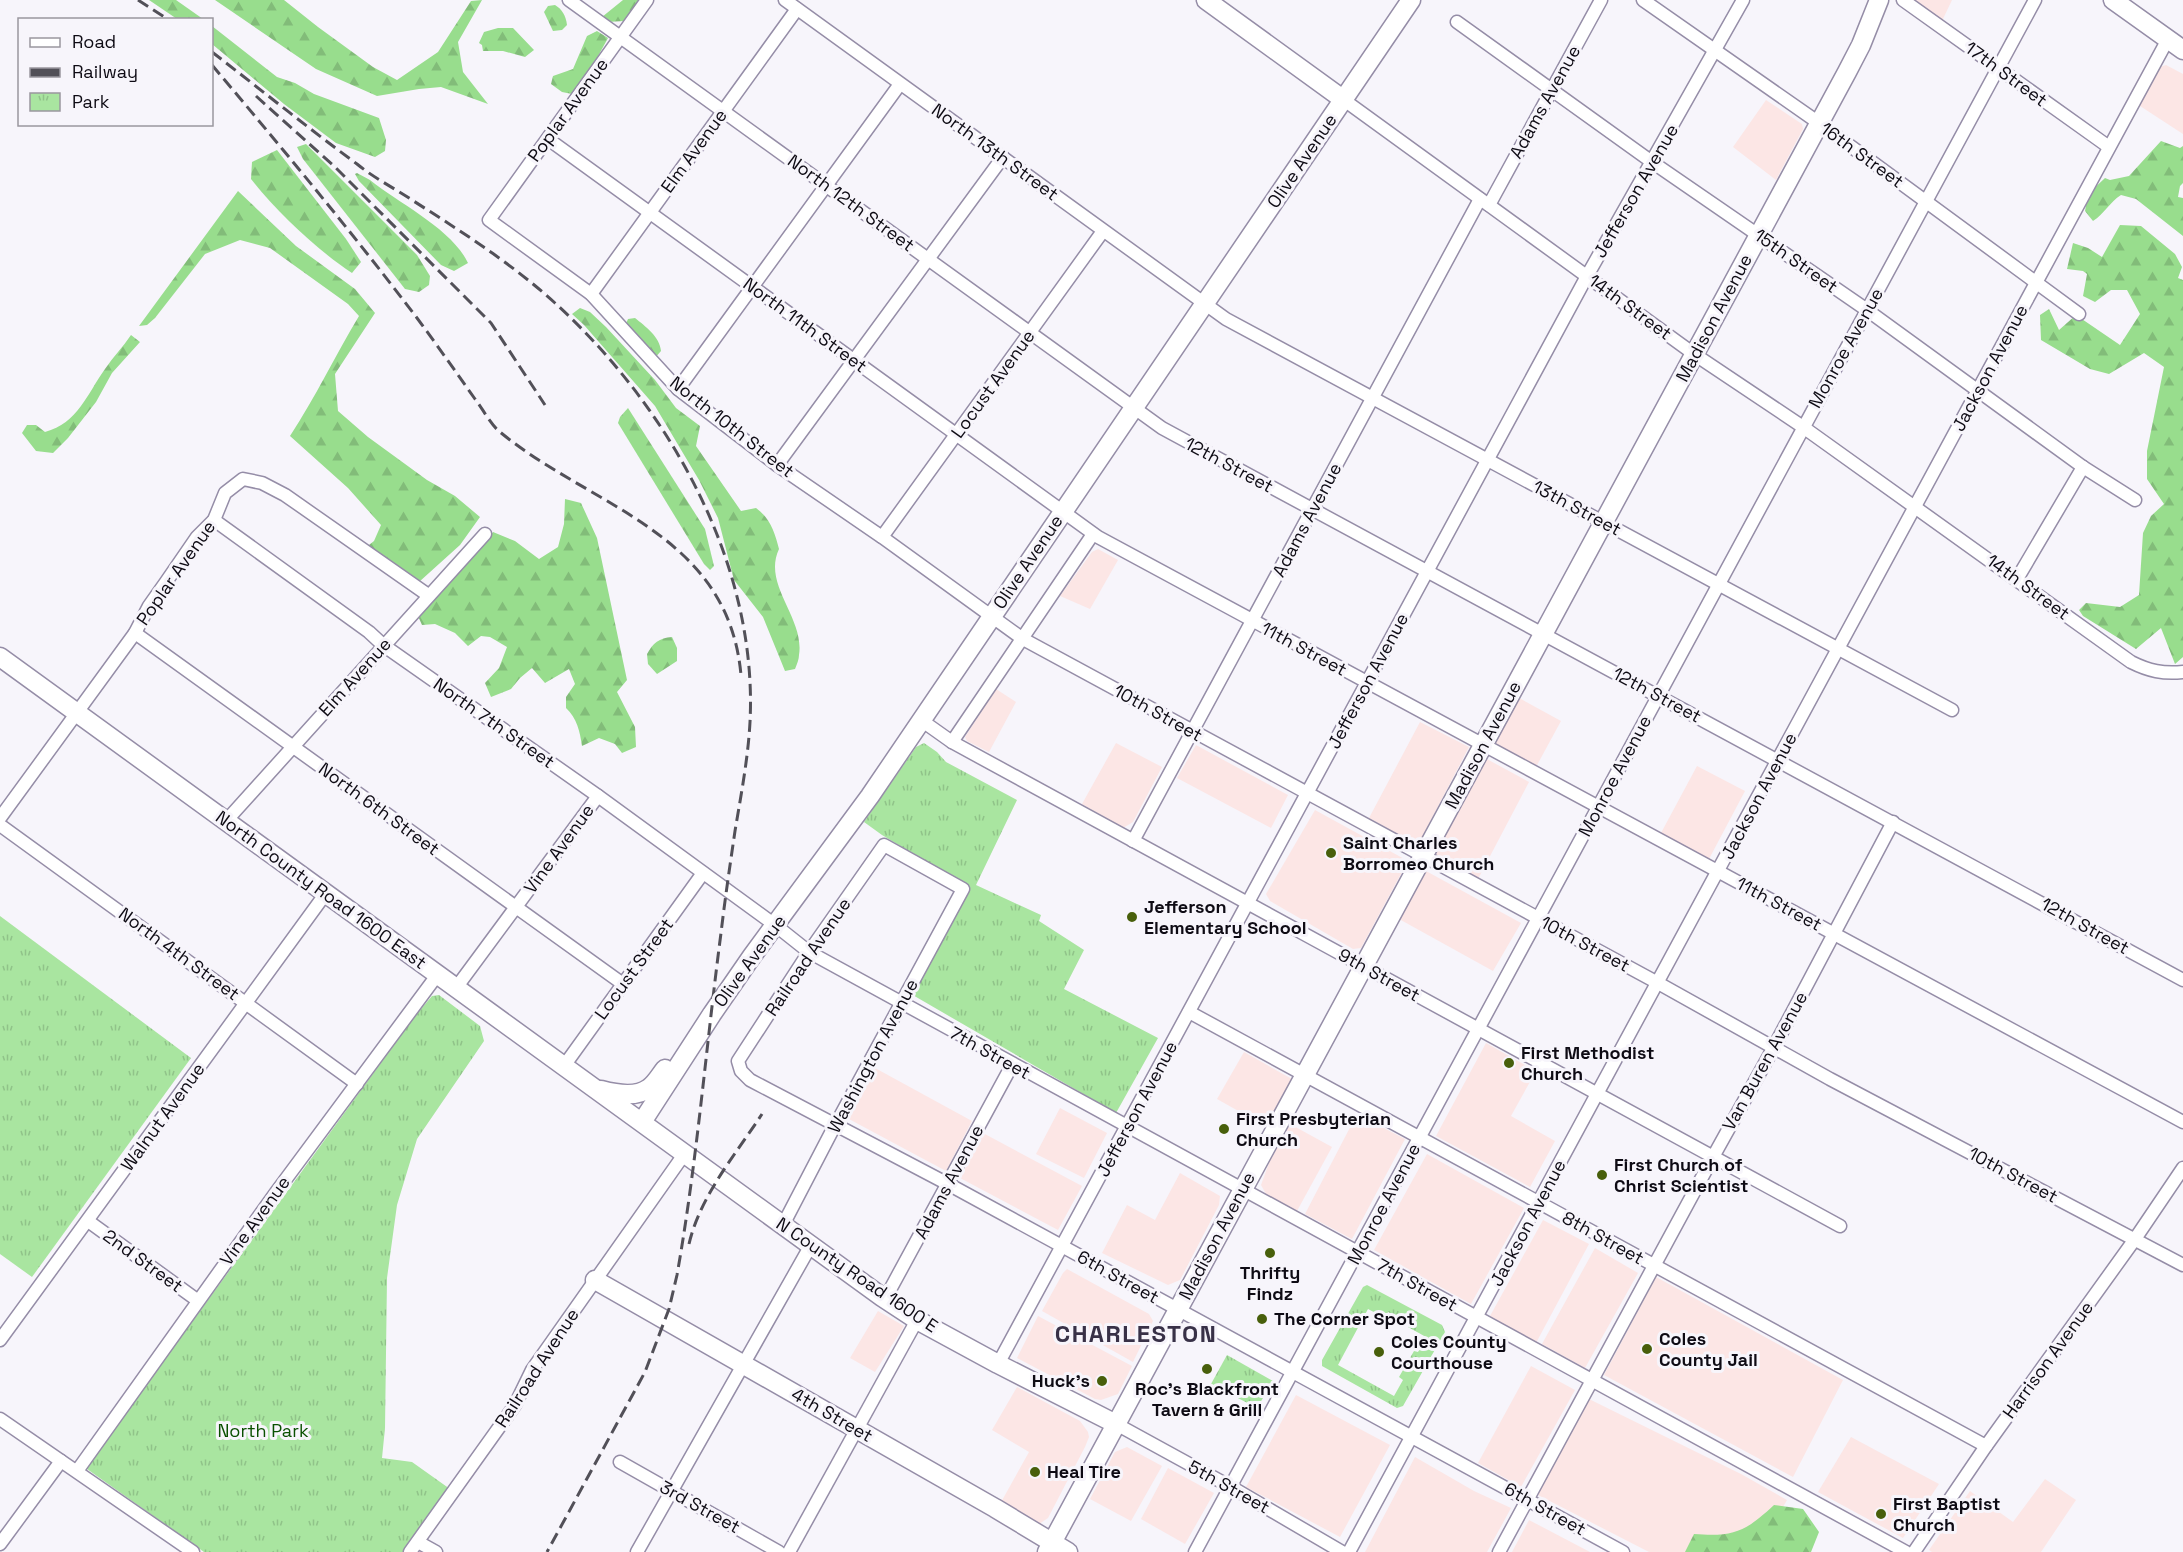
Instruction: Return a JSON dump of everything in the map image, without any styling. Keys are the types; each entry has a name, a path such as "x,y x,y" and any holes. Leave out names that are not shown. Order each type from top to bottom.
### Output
{"street":[{"name":"North 12th Street","path":"569,0 1133,408"},
{"name":"Poplar Avenue","path":"489,220 647,0"},
{"name":"North 13th Street","path":"785,0 1204,304"},
{"name":"14th Street","path":"1206,0 1694,354 1803,427 2131,662 2166,674 2183,672"},
{"name":"Olive Avenue","path":"642,1122 712,1014 775,925 852,823 1411,0"},
{"name":"Adams Avenue","path":"1133,841 1372,398 1484,202 1552,89 1601,0"},
{"name":"16th Street","path":"1643,0 1819,123 2079,314"},
{"name":"Jefferson Avenue","path":"998,1364 1587,276 1743,0"},
{"name":"Madison Avenue","path":"1056,1549 1116,1424 1861,45 1879,0"},
{"name":"17th Street","path":"1904,0 2109,147"},
{"name":"Monroe Avenue","path":"1195,1552 2035,0"},
{"path":"2113,0 2183,50"},
{"name":"Elm Avenue","path":"591,294 797,9"},
{"name":"15th Street","path":"1457,21 1652,162 1867,310 2083,467 2134,500"},
{"name":"Jackson Avenue","path":"1349,1552 2168,39"},
{"path":"678,389 900,84"},
{"name":"North 11th Street","path":"548,139 1062,512"},
{"path":"777,465 1004,157"},
{"name":"North 10th Street","path":"489,220 591,294 678,389 777,465 991,616"},
{"name":"Locust Avenue","path":"882,537 1103,231"},
{"name":"13th Street","path":"1204,304 1226,320 1952,710"},
{"name":"12th Street","path":"1133,408 1162,428 2183,980"},
{"path":"2017,579 2083,467"},
{"name":"Poplar Avenue","path":"0,818 135,633 149,606 196,537 214,520 225,493 243,479 262,483 285,495 428,595"},
{"name":"11th Street","path":"1062,512 1093,534 1252,621 2183,1122"},
{"name":"North 7th Street","path":"214,520 369,632 383,645 598,796 775,925"},
{"name":"Elm Avenue","path":"226,821 485,534"},
{"path":"952,742 1093,534"},
{"name":"10th Street","path":"991,616 1023,639 1192,732 1658,982 1830,1079 2183,1265"},
{"name":"North 6th Street","path":"135,633 623,984"},
{"name":"North County Road 1600 East","path":"0,657 642,1122"},
{"name":"9th Street","path":"921,720 952,742 1840,1226"},
{"name":"Vine Avenue","path":"456,988 598,796"},
{"name":"Van Buren Avenue","path":"1499,1552 1774,1047 1893,822"},
{"name":"North 4th Street","path":"0,825 357,1084"},
{"name":"Washington Avenue","path":"783,1225 963,889 884,845"},
{"name":"Railroad Avenue","path":"741,1071 738,1061 809,952 884,845"},
{"name":"Locust Street","path":"564,1066 704,873"},
{"name":"Walnut Avenue","path":"0,1340 326,893"},
{"name":"7th Street","path":"775,925 809,952 901,1004 1906,1552"},
{"name":"Vine Avenue","path":"77,1471 198,1300 438,974"},
{"name":"8th Street","path":"1189,1012 1986,1446"},
{"path":"596,1089 614,1094 641,1092 650,1088 675,1057 697,1039"},
{"name":"Adams Avenue","path":"885,1299 1012,1065"},
{"name":"6th Street","path":"741,1071 750,1080 1063,1246 1623,1552"},
{"name":"N County Road 1600 E","path":"642,1122 917,1320 1116,1424"},
{"name":"Railroad Avenue","path":"410,1552 515,1405 532,1370 685,1153"},
{"name":"Harrison Avenue","path":"1914,1552 1986,1446 2135,1239 2183,1168"},
{"name":"2nd Street","path":"88,1221 198,1300"},
{"path":"637,1552 811,1245"},
{"name":"4th Street","path":"596,1280 857,1429 1056,1549"},
{"path":"789,1552 917,1320"},
{"path":"1,1421 77,1471 175,1547 193,1552"},
{"name":"5th Street","path":"1116,1424 1231,1487 1342,1552"},
{"path":"0,1544 61,1461"},
{"name":"3rd Street","path":"620,1462 779,1552"},
{"path":"418,1542 436,1552"}],"shaded area":[{"path":"1912,0 1952,0 1942,21"},
{"path":"2166,65 2183,74 2183,134 2137,104 2157,68"},
{"path":"1766,100 1802,124 1803,129 1776,180 1733,147"},
{"path":"1098,549 1118,560 1090,609 1060,596 1092,552"},
{"path":"996,689 1016,702 989,752 967,741 965,737"},
{"path":"1519,698 1561,721 1536,767 1494,744"},
{"path":"1420,722 1469,747 1421,839 1412,842 1369,818"},
{"path":"1116,743 1162,767 1133,822 1123,828 1082,804"},
{"path":"1196,745 1288,795 1271,828 1177,778"},
{"path":"1485,758 1529,782 1478,879 1433,855"},
{"path":"1697,766 1745,791 1709,859 1661,833"},
{"path":"1315,810 1408,861 1361,948 1353,949 1270,901 1266,894"},
{"path":"1426,871 1521,923 1493,971 1399,919"},
{"path":"1486,1043 1536,1071 1511,1116 1555,1141 1530,1187 1436,1136"},
{"path":"1244,1052 1292,1079 1265,1126 1217,1099"},
{"path":"875,1068 972,1121 946,1171 847,1118"},
{"path":"1060,1108 1107,1133 1084,1178 1036,1154"},
{"path":"1357,1114 1405,1139 1352,1239 1305,1214"},
{"path":"1290,1124 1332,1147 1297,1211 1266,1194 1261,1185 1269,1163"},
{"path":"983,1133 1082,1186 1058,1230 960,1178"},
{"path":"1427,1154 1524,1208 1471,1304 1374,1250"},
{"path":"1180,1173 1220,1196 1219,1205 1180,1280 1168,1285 1102,1253 1127,1205 1155,1220"},
{"path":"1543,1220 1589,1244 1536,1343 1490,1316"},
{"path":"1595,1248 1638,1273 1585,1368 1542,1344"},
{"path":"1067,1269 1149,1314 1153,1321 1133,1362 1042,1311"},
{"path":"1656,1277 1843,1380 1793,1477 1604,1375"},
{"path":"878,1311 904,1326 875,1372 850,1358"},
{"path":"1038,1316 1132,1366 1118,1394 1101,1400 1095,1399 1017,1358"},
{"path":"1531,1366 1575,1390 1521,1487 1478,1463"},
{"path":"1017,1387 1080,1421 1089,1437 1048,1518 1039,1524 1000,1504 1029,1452 992,1430"},
{"path":"1296,1395 1390,1445 1340,1537 1246,1487"},
{"path":"1589,1399 1741,1474 1787,1500 1761,1546 1770,1552 1649,1552 1538,1495"},
{"path":"1851,1437 1939,1484 1903,1538 1818,1492"},
{"path":"1127,1447 1162,1466 1131,1521 1090,1499 1115,1452"},
{"path":"1415,1457 1474,1491 1511,1508 1487,1552 1365,1552"},
{"path":"1168,1468 1214,1493 1185,1544 1141,1519"},
{"path":"2045,1479 2076,1500 2041,1552 1932,1552 1929,1550 1970,1491 2013,1522"},
{"path":"1529,1520 1590,1552 1512,1552"}],"green space":[{"path":"149,0 176,0 202,18 176,18"},
{"path":"215,0 284,0 373,67 397,80 438,52 471,1 482,0 458,42 463,72 488,104 441,87 377,96 316,69"},
{"path":"623,0 639,0 624,21 607,22 602,17"},
{"path":"555,5 563,13 567,25 562,30 553,31 544,12 548,6"},
{"path":"213,27 277,77 295,83 314,94 379,118 386,140 385,151 375,157 336,143 284,104 213,45"},
{"path":"498,28 513,28 534,50 525,57 503,51 483,51 479,43 484,32"},
{"path":"597,31 608,38 581,87 572,94 562,92 551,84 553,76 573,69 587,36"},
{"path":"2161,141 2180,148 2183,146 2183,183 2180,186 2178,197 2183,198 2183,236 2136,199 2121,195 2093,221 2085,211 2088,194 2105,178 2110,180 2129,176"},
{"path":"306,144 417,255 430,276 429,285 419,292 405,289 303,159 297,147"},
{"path":"277,150 346,239 361,262 352,273 298,230 251,179 252,162"},
{"path":"357,173 438,228 450,239 468,263 454,271 441,265 359,181 355,174"},
{"path":"238,191 296,246 355,289 375,313 335,374 338,411 368,437 427,480 455,496 480,517 460,545 419,582 364,549 374,541 381,525 348,488 290,436 359,316 348,304 270,248 240,240 205,254 155,318 147,325 139,326"},
{"path":"2120,225 2141,226 2175,254 2182,267 2178,278 2183,280 2183,657 2175,664 2161,628 2136,649 2083,616 2079,610 2086,603 2120,607 2139,595 2143,533 2151,516 2164,504 2147,479 2147,451 2164,367 2144,353 2109,374 2090,369 2041,340 2040,315 2049,309 2059,330 2076,315 2120,345 2140,314 2127,290 2111,290 2095,302 2083,296 2087,274 2083,271 2067,269 2073,243 2088,248 2102,257"},
{"path":"580,308 590,312 606,327 655,380 676,408 700,426 696,446 741,511 756,508 768,521 779,549 775,562 779,589 796,628 799,641 799,657 795,669 785,671 763,617 734,580 718,518 699,480 655,406 572,314"},
{"path":"635,318 658,341 661,351 654,359 625,326 628,319"},
{"path":"131,335 140,342 112,373 96,402 68,438 53,453 36,451 22,433 27,425 36,425 45,432 66,422 81,406"},
{"path":"628,408 705,529 714,566 710,570 704,564 618,423"},
{"path":"565,499 581,503 597,538 627,680 617,692 635,727 636,747 622,753 615,744 599,738 582,746 579,730 566,708 566,697 575,684 569,669 545,683 532,668 511,689 491,697 485,683 499,668 507,647 490,637 481,636 468,646 455,633 435,624 422,625 418,616 493,532 515,541 539,559 558,547 564,524"},
{"path":"672,637 677,648 677,661 657,674 648,664 647,654 657,642"},
{"path":"924,743 946,762 1017,800 976,885 1041,915 1039,921 1084,950 1064,989 1158,1038 1116,1113 911,994 970,888 864,822 916,747"},
{"path":"0,916 191,1058 32,1277 0,1254"},
{"name":"North Park","path":"439,995 480,1026 484,1041 417,1139 397,1205 387,1278 385,1428 382,1458 412,1462 450,1489 404,1552 204,1552 87,1469 87,1466 415,1016 432,996"},
{"path":"1367,1285 1442,1325 1445,1332 1403,1406 1397,1408 1322,1366 1322,1360 1363,1287","holes":["1368,1309 1385,1318 1388,1312 1426,1337 1418,1352 1414,1351 1399,1377 1403,1380 1394,1396 1338,1365"]},
{"path":"1227,1355 1273,1381 1257,1408 1211,1384"},
{"path":"1774,1505 1803,1509 1819,1532 1811,1552 1685,1552 1694,1534 1719,1535 1738,1531 1755,1521"}],"railway":[{"path":"138,0 166,18"},
{"path":"213,53 364,169 504,261 555,303 596,344 635,390 669,440 698,492 722,547 739,604 749,663 749,736 726,895 696,1147 677,1275 669,1309 645,1372 547,1552"},
{"path":"213,66 392,286 496,429 536,458 650,528 683,555 711,587 731,627 741,675"},
{"path":"256,96 335,167 491,323 545,405"},
{"path":"689,1244 694,1226 710,1192 762,1114"}],"place":[{"name":"Saint Charles Borromeo Church","path":"1331,853"},
{"name":"Jefferson Elementary School","path":"1132,917"},
{"name":"First Methodist Church","path":"1509,1063"},
{"name":"First Presbyterian Church","path":"1224,1129"},
{"name":"First Church of Christ Scientist","path":"1602,1175"},
{"name":"Thrifty Findz","path":"1270,1253"},
{"name":"The Corner Spot","path":"1262,1319"},
{"name":"Coles County Jail","path":"1647,1349"},
{"name":"Coles County Courthouse","path":"1379,1352"},
{"name":"Roc's Blackfront Tavern & Grill","path":"1207,1369"},
{"name":"Huck's","path":"1102,1381"},
{"name":"Heal Tire","path":"1035,1472"},
{"name":"First Baptist Church","path":"1881,1514"}],"district":[{"name":"CHARLESTON","path":"1136,1334"}]}
